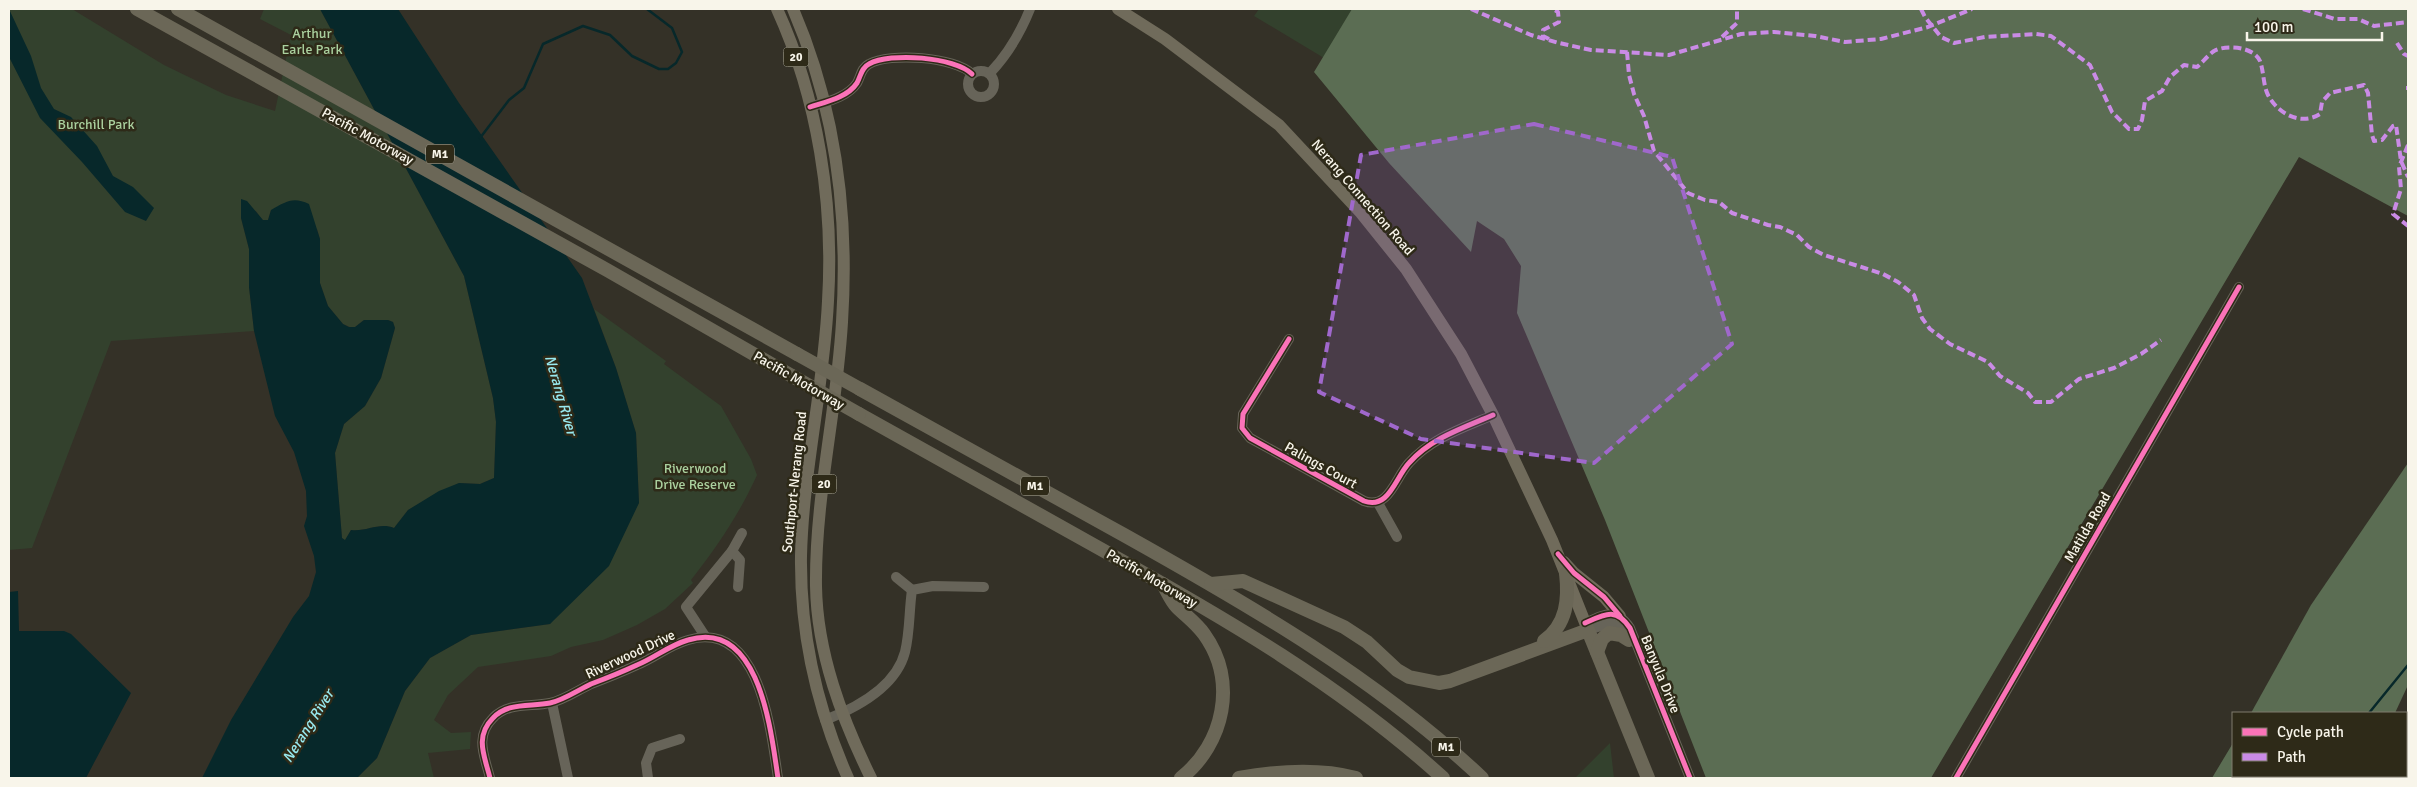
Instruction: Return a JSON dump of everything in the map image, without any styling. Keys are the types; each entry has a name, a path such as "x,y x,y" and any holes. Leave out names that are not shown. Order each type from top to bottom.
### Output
{"highway":[{"name":"Pacific Motorway","path":"137,9 272,82 859,414 1163,583 1318,679 1379,724 1443,778"},
{"name":"Pacific Motorway","path":"178,9 1211,584 1342,665 1411,716 1482,778"},
{"path":"184,9 205,24"},
{"path":"1529,651 1544,641 1557,628 1566,611 1568,594 1566,573"},
{"path":"1211,584 1243,580 1329,619 1367,642 1398,670 1424,681 1450,681 1529,651 1587,626"},
{"path":"1163,583 1175,606 1193,620 1211,644 1220,669 1222,683 1222,709 1216,732 1201,758 1181,778"},
{"path":"1544,641 1587,626"},
{"path":"1587,626 1648,778"},
{"path":"1597,652 1606,634 1621,635 1629,640"},
{"path":"1240,778 1289,772 1319,772 1356,778"}],"main road":[{"name":"Southport-Nerang Road","path":"778,9 791,40 810,107 826,191 829,246 828,302 801,556 806,640 816,690 825,720 848,778"},
{"name":"20","path":"793,9 826,102 840,182 844,265 842,325 817,546 816,587 827,666 843,713 871,778"},
{"name":"Nerang Connection Road","path":"1118,9 1165,39 1279,125 1361,213 1406,269 1435,311 1461,354 1493,415 1558,554 1587,626"},
{"path":"1558,554 1574,573 1604,597 1620,616"}],"street":[{"path":"990,74 1022,30 1030,9"},
{"path":"810,107 826,102 851,90 857,82 862,69 882,59 908,58 953,63 972,74"},
{"path":"978,71 990,74 995,82 992,92 987,97 979,98 972,94 968,88 968,81 972,74 978,71"},
{"name":"Matilda Road","path":"1956,778 2239,287"},
{"name":"Palings Court","path":"1289,339 1243,414 1242,428 1250,438 1364,502 1373,505 1378,503"},
{"path":"1397,536 1378,503 1384,500 1404,468 1422,448 1493,415"},
{"path":"742,533 732,551 686,607 705,636 714,637 731,645 757,679 764,700 778,778"},
{"path":"732,551 740,560 738,587"},
{"path":"896,577 912,590 933,586 984,587"},
{"path":"825,720 869,700 899,667 906,649 912,590"},
{"path":"1587,626 1604,615 1620,616"},
{"name":"Banyula Drive","path":"1620,616 1630,628 1690,778"},
{"name":"Banyula Drive","path":"1587,626 1611,623 1620,629 1643,662"},
{"name":"Riverwood Drive","path":"490,778 483,758 481,743 484,732 492,718 507,708 552,703 636,666 687,640 705,636"},
{"path":"552,703 568,778"},
{"path":"648,778 646,763 652,748 680,739"}],"highlighted area":[{"path":"1534,124 1672,157 1732,344 1594,463 1421,439 1319,392 1361,155"}],"green space":[{"name":"Burchill Park","path":"9,9 72,9 164,65 226,95 275,111 291,35 260,19 264,9 320,9 464,276 493,398 496,422 494,478 480,484 459,483 408,510 394,528 383,526 351,530 345,541 342,538 335,453 344,424 365,406 381,378 395,328 393,322 388,320 364,320 355,327 343,324 328,306 320,283 320,239 317,229 271,210 268,220 262,220 256,211 241,218 249,249 249,287 254,331 111,341 32,548 9,550"},
{"path":"1259,9 1353,9 1324,58 1254,16"},
{"path":"1352,9 2408,9 2408,216 2299,157 1931,778 1706,778 1605,520 1517,313 1521,266 1504,239 1477,221 1471,252 1389,163 1314,72"},
{"name":"Riverwood Drive Reserve","path":"594,309 666,361 664,364 721,406 751,459 757,475 743,503 710,555 691,580 693,583 665,609 637,625 603,640 571,647 551,656 478,667 448,695 434,720 451,733 471,732 470,749 428,753 434,778 357,778 377,758 405,691 430,658 471,635 550,624 639,503 636,433 616,368"},
{"path":"2408,463 2408,685 2395,712 2252,712 2311,605"},
{"path":"1610,743 1614,778 1575,778"},
{"path":"2232,745 2232,777 2360,777 2360,778 2212,778"}],"water":[{"path":"9,9 31,56 41,88 54,109 71,117 97,146 113,176 133,187 154,208 146,221 125,212 82,162 40,118 9,57"},
{"name":"Nerang River","path":"320,9 398,9 459,103 582,278 616,368 636,433 639,503 609,566 550,624 471,635 430,658 405,691 377,758 357,778 202,778 231,720 293,617 309,596 316,572 314,556 304,526 307,516 306,491 294,452 275,416 254,331 249,287 249,249 241,218 241,199 247,201 263,220 268,220 271,210 285,202 298,200 309,204 320,239 320,283 328,306 343,324 349,327 355,327 364,320 388,320 393,322 395,328 381,378 365,406 344,424 335,453 342,538 345,540 351,530 383,526 394,528 408,510 439,491 459,483 480,484 494,478 496,422 493,398 464,276"},
{"path":"18,591 19,631 64,631 71,634 131,693 86,778 9,778 9,592"}],"waterway":[{"path":"480,138 509,100 524,88 543,44 583,26 610,35 632,56 659,69 668,69 676,63 682,52 672,28 647,9"},
{"path":"2370,712 2408,665"}],"marked path":[{"path":"1471,9 1531,35 1559,43 1591,50 1669,55 1741,34 1774,32 1815,36 1845,42 1881,39 1928,27 1972,9"},
{"path":"1549,39 1543,36 1543,30 1559,22 1558,12 1553,9"},
{"path":"1722,37 1737,23 1737,9"},
{"path":"1921,9 1941,37 1954,43 1985,37 2036,34 2051,36 2090,65 2112,112 2129,129 2138,129 2142,120 2145,101 2162,91 2170,77 2184,65 2197,67 2210,54 2219,49 2240,48 2257,56 2260,61 2266,91 2272,102 2284,113 2298,118 2305,119 2320,114 2322,102 2330,93 2364,85 2368,93 2374,141 2382,140 2393,126 2396,125 2401,161 2408,177"},
{"path":"2303,9 2335,19 2358,19 2374,26 2408,22"},
{"path":"2397,43 2404,54 2408,56"},
{"path":"1627,52 1629,75 1634,94 1644,116 1654,151 1688,193 1705,200 1719,202 1732,213 1780,227 1797,235 1809,247 1824,255 1883,274 1898,282 1914,295 1922,318 1930,329 1950,344 1988,362 2000,376 2028,393 2035,402 2051,402 2079,379 2114,368 2141,354 2161,340"},
{"path":"2408,145 2399,167 2401,189 2393,214 2408,226"}],"cycle path":[{"path":"810,107 835,99 848,92 857,83 864,68 879,60 906,57 937,60 964,68 972,74"},
{"path":"1956,778 2239,287"},
{"path":"1289,339 1243,414 1242,428 1250,438 1364,501 1373,503 1386,497 1409,463 1437,440 1493,415"},
{"path":"1558,554 1574,573 1604,597 1620,616"},
{"path":"1585,623 1610,614 1620,617 1630,628 1690,778"},
{"path":"490,778 482,740 487,725 505,709 555,702 591,684 620,673 681,642 712,638 731,646 746,662 757,684 771,734 778,778"}],"park label":[{"name":"Arthur Earle Park","path":"312,42"}]}
